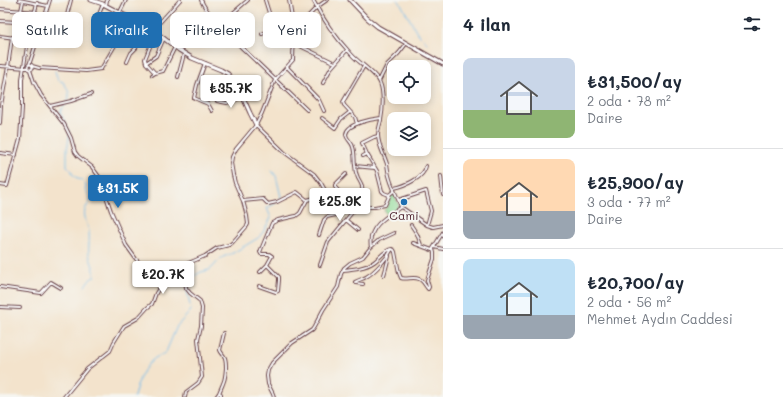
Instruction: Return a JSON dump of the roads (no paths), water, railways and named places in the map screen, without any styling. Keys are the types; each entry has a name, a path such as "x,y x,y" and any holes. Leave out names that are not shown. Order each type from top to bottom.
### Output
{"street":[{"path":"19,0 48,6"},
{"path":"46,12 50,0"},
{"path":"68,12 71,0"},
{"path":"91,0 120,12 126,0"},
{"path":"101,12 107,0"},
{"path":"162,21 180,0"},
{"path":"201,0 208,12"},
{"path":"234,12 248,0"},
{"path":"265,0 269,12"},
{"path":"289,0 291,12"},
{"path":"313,0 333,32 347,50 379,81 382,91 381,118 378,136 390,179 401,207 427,225 433,227 443,225"},
{"path":"312,12 327,0"},
{"path":"21,11 25,1"},
{"path":"352,1 372,23 443,64"},
{"path":"0,9 36,12 38,3"},
{"path":"0,21 12,22"},
{"path":"0,36 12,37 0,122"},
{"path":"146,63 156,56 164,38 170,43"},
{"path":"379,81 387,65 406,44"},
{"path":"0,185 7,186 20,139 22,126 23,69 27,48"},
{"path":"35,48 30,67 34,82 41,95 64,124 74,152 92,167 100,178 111,211 126,244 136,259 146,269 164,281"},
{"path":"0,66 23,69 30,67 86,71 101,69 113,48"},
{"path":"127,62 131,53 136,48"},
{"path":"149,48 145,61 153,74 163,71 174,48"},
{"path":"176,48 184,54 228,74 238,86 256,125 284,152 314,174 329,194"},
{"path":"242,48 307,110"},
{"path":"64,397 87,369 110,351 124,326 138,318 152,304 156,293 164,281 184,265 217,248 229,245 247,226 247,216 243,201 235,184 231,163 232,157 236,148 256,125 275,80 293,60 294,48"},
{"path":"304,48 335,63"},
{"path":"323,83 331,68 347,50"},
{"path":"178,77 184,54"},
{"path":"205,63 194,98 208,104 212,111"},
{"path":"357,124 355,117 343,102 364,66"},
{"path":"287,67 319,100 324,111"},
{"path":"50,106 91,94"},
{"path":"216,101 227,103 243,97"},
{"path":"322,118 335,128 341,119 350,112"},
{"path":"365,201 366,197 358,179 355,166 355,155 352,144 346,133 352,126 370,119 381,118"},
{"path":"378,136 362,143 377,171 382,191 390,195"},
{"path":"0,153 16,155"},
{"path":"363,156 367,154"},
{"path":"355,166 375,168"},
{"path":"346,174 335,185 335,187 341,194 352,202 372,208 386,204 394,190 409,184 423,172 426,166"},
{"path":"441,176 443,195"},
{"path":"399,200 426,191 430,209 432,211 427,225"},
{"path":"243,201 263,199 268,204 297,192 307,200"},
{"path":"260,272 272,256 269,254 261,254 260,251 271,225 274,222 298,215 307,200 329,194 341,194"},
{"path":"319,235 324,220 327,217 340,214 352,202"},
{"path":"320,265 328,242 359,204"},
{"path":"371,247 371,238 377,225 386,216 401,207"},
{"path":"346,220 358,230"},
{"path":"411,225 417,234 421,245"},
{"path":"274,397 267,381 267,373 270,367 292,343 312,330 335,292 346,265 363,257 379,240 394,232"},
{"path":"392,249 395,252 401,278 419,279 428,289 426,280 434,259 434,248 443,232"},
{"path":"413,243 430,250 434,248 443,249"},
{"path":"343,270 366,266 375,261 387,250 392,249"},
{"path":"363,284 355,282 372,273 389,255 392,249"},
{"path":"384,275 389,255"},
{"path":"259,286 273,292 278,291 280,280 279,277 267,264"},
{"path":"184,265 187,289 200,301 202,308 201,326 198,339 202,377 198,383 186,392 185,397"},
{"path":"0,287 41,293 51,282 61,288"},
{"path":"0,307 20,308"},
{"path":"216,397 224,383 226,376 226,359 220,352 224,333"},
{"path":"219,393 221,394 221,397"}],"waterway":[{"path":"398,0 418,34 427,43"},
{"path":"55,71 58,80 63,82 69,93 68,101 60,112 70,132 67,149 67,166 72,171 72,174 78,179 82,180 86,186 85,190 91,199 85,215 89,232 89,254 95,276 88,281 85,286"},
{"path":"134,397 139,381 147,366 155,358 166,352 177,326 191,310 187,291 194,276 209,270 223,257 233,253 262,234 271,218 267,208 276,203 281,197 276,176 272,171"}],"place":[{"name":"Cami","path":"404,202"}]}
